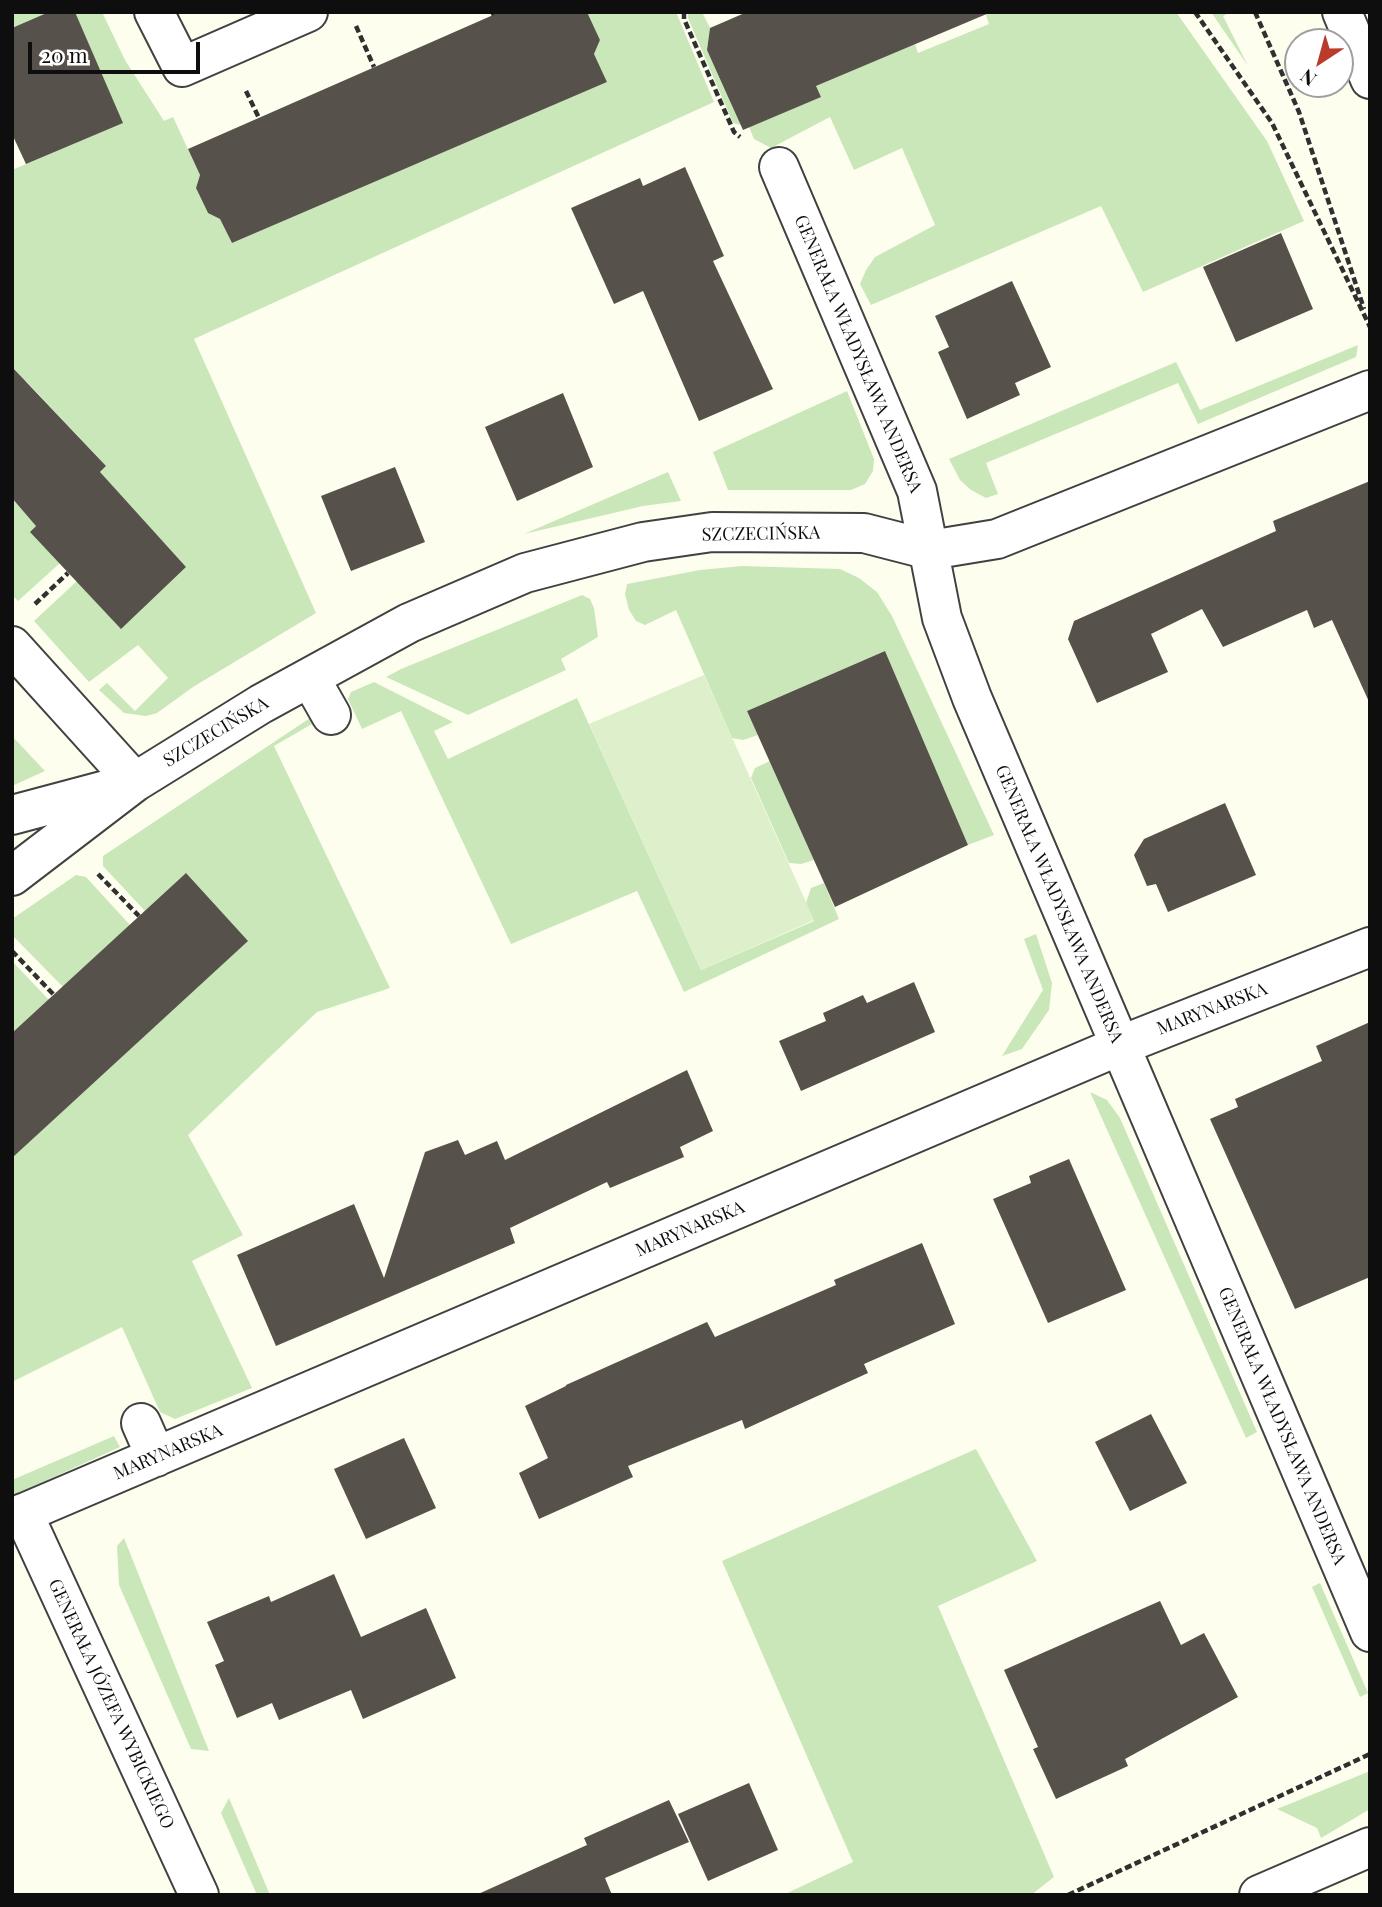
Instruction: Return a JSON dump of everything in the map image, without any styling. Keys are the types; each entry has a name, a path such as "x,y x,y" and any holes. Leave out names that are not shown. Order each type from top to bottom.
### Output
{"street":[{"path":"154,12 182,67 308,12"},
{"path":"1342,12 1370,79"},
{"name":"GENERAŁA WŁADYSŁAWA ANDERSA","path":"779,167 917,491 942,618 967,686 1370,1632"},
{"name":"SZCZECIŃSKA","path":"12,876 135,782 261,704 409,623 526,573 643,542 712,533 864,533 930,550 997,539 1370,390"},
{"path":"12,646 135,782"},
{"path":"310,678 331,715"},
{"name":"SZCZECIŃSKA","path":"12,815 135,782"},
{"name":"MARYNARSKA","path":"18,1515 148,1440 1370,947"},
{"name":"GENERAŁA JÓZEFA WYBICKIEGO","path":"18,1515 199,1895"},
{"path":"1259,1895 1370,1847"}],"path":[{"path":"683,12 734,131 779,167"},
{"path":"1195,12 1272,123 1370,327"},
{"path":"1255,12 1299,112 1370,327"},
{"path":"352,17 374,67"},
{"path":"31,608 68,573"},
{"path":"93,868 139,916"},
{"path":"12,951 54,995"},
{"path":"1068,1895 1370,1754"}],"green space":[{"path":"12,12 49,12 12,28"},
{"path":"75,12 102,12 125,60 164,121 173,117 200,175 196,188 208,213 220,219 232,243 607,82 594,54 600,40 589,16 580,12 676,12 714,102 194,339 316,613 193,687 157,713 146,716 124,713 99,690 107,683 135,711 168,678 138,645 89,682 34,621 77,581 121,628 186,567 100,473 106,466 26,381 20,386 12,378 12,170 122,123"},
{"path":"688,12 702,12 710,28 707,50 749,127 733,123 688,18"},
{"path":"985,12 1176,12 1267,141 1304,221 1143,292 1101,206 871,305 860,284 875,257 935,225 902,148 854,170 830,117 771,148 754,139 749,127 820,97 816,86 915,44 918,53 989,24"},
{"path":"1211,12 1230,12 1223,16 1248,66"},
{"path":"1358,345 1356,357 1198,424 1178,383 986,463 998,494 986,498 960,480 949,459 1176,362 1200,410"},
{"path":"847,391 874,459 873,471 865,484 851,490 728,490 713,452"},
{"path":"668,472 681,501 643,506 524,534"},
{"path":"13,499 37,524 31,532 60,563 18,601 12,595"},
{"path":"742,566 840,569 859,578 877,592 892,616 994,835 968,845 885,651 747,711 758,735 743,740 732,738 676,610 645,625 636,621 629,610 625,594 627,584 700,570"},
{"path":"582,595 590,599 594,608 598,637 561,659 566,670 468,715 386,677 401,669"},
{"path":"704,675 814,920 701,970 589,724"},
{"path":"374,682 453,722 434,731 448,759 577,698 701,970 814,921 806,903 811,888 824,883 839,919 684,992 637,891 511,944 401,711 362,729 348,699 351,692"},
{"path":"310,718 312,724 274,746 390,988 317,1012 188,1135 243,1235 192,1261 252,1388 175,1419 160,1412 122,1327 12,1382 12,1158 247,941 185,874 145,911 103,866 103,856"},
{"path":"12,736 45,771 12,786"},
{"path":"770,761 814,860 801,864 789,863 751,778 755,768"},
{"path":"76,875 86,877 130,925 63,987 12,935 12,919"},
{"path":"1036,934 1052,983 1049,1010 1022,1049 1002,1056 1043,990 1024,939"},
{"path":"12,961 49,1000 12,1033"},
{"path":"1090,1092 1107,1100 1120,1118 1257,1432 1246,1438"},
{"path":"114,1436 120,1447 12,1496 12,1480"},
{"path":"976,1449 1037,1561 938,1606 1054,1877 1031,1895 783,1895 853,1862 722,1561"},
{"path":"124,1538 209,1751 191,1749 119,1585 117,1546"},
{"path":"1320,1583 1368,1693 1360,1697 1312,1587"},
{"path":"1370,1771 1370,1809 1321,1838 1317,1828 1277,1809"},
{"path":"229,1798 270,1895 257,1895 221,1813"}],"building":[{"path":"49,12 75,12 123,123 26,164 12,134 12,28"},
{"path":"500,12 587,12 600,40 594,54 607,82 232,243 220,219 208,213 196,188 200,175 188,149"},
{"path":"747,12 989,13 816,86 821,97 743,130 707,50 710,28"},
{"path":"685,167 724,256 713,261 773,389 699,421 643,291 614,304 571,208 640,178 643,186"},
{"path":"1281,233 1313,309 1236,342 1203,267"},
{"path":"1012,281 1051,367 1015,383 1020,395 967,419 938,352 949,347 935,316"},
{"path":"12,367 106,466 100,472 186,567 121,629 30,532 36,526 12,498"},
{"path":"563,393 593,467 517,501 485,427"},
{"path":"395,467 425,542 351,571 321,496"},
{"path":"1370,481 1370,704 1332,620 1314,628 1307,610 1223,647 1202,609 1151,634 1168,672 1097,703 1068,639 1074,621 1276,531 1273,521"},
{"path":"885,651 968,845 835,907 747,711"},
{"path":"1225,803 1256,875 1168,912 1156,884 1147,886 1134,855 1144,839"},
{"path":"186,873 248,941 12,1158 12,1033"},
{"path":"914,982 935,1032 801,1091 779,1041 826,1021 823,1013 863,995 867,1003"},
{"path":"1370,1022 1370,1277 1295,1309 1210,1119 1238,1107 1235,1099 1322,1061 1316,1046"},
{"path":"687,1070 713,1131 680,1147 684,1157 610,1188 607,1182 510,1228 515,1243 276,1346 237,1255 354,1204 384,1278 425,1152 458,1140 465,1155 497,1141 505,1160"},
{"path":"1069,1159 1126,1290 1048,1323 993,1199 1031,1183 1029,1176"},
{"path":"922,1243 955,1324 864,1364 868,1373 745,1429 742,1420 628,1466 633,1477 539,1519 519,1473 548,1458 525,1406 707,1322 715,1337 836,1285 834,1280"},
{"path":"1151,1414 1187,1483 1130,1511 1095,1442"},
{"path":"404,1438 436,1508 366,1539 334,1469"},
{"path":"334,1574 361,1637 426,1608 456,1678 363,1719 351,1690 279,1720 272,1703 237,1718 215,1665 224,1661 207,1622 269,1596 271,1602"},
{"path":"1160,1601 1181,1645 1204,1633 1238,1697 1125,1759 1128,1766 1056,1799 1033,1749 1038,1747 1004,1670"},
{"path":"749,1783 778,1850 708,1881 678,1814"},
{"path":"669,1800 689,1842 605,1878 612,1895 476,1895 587,1845 584,1838"}]}
